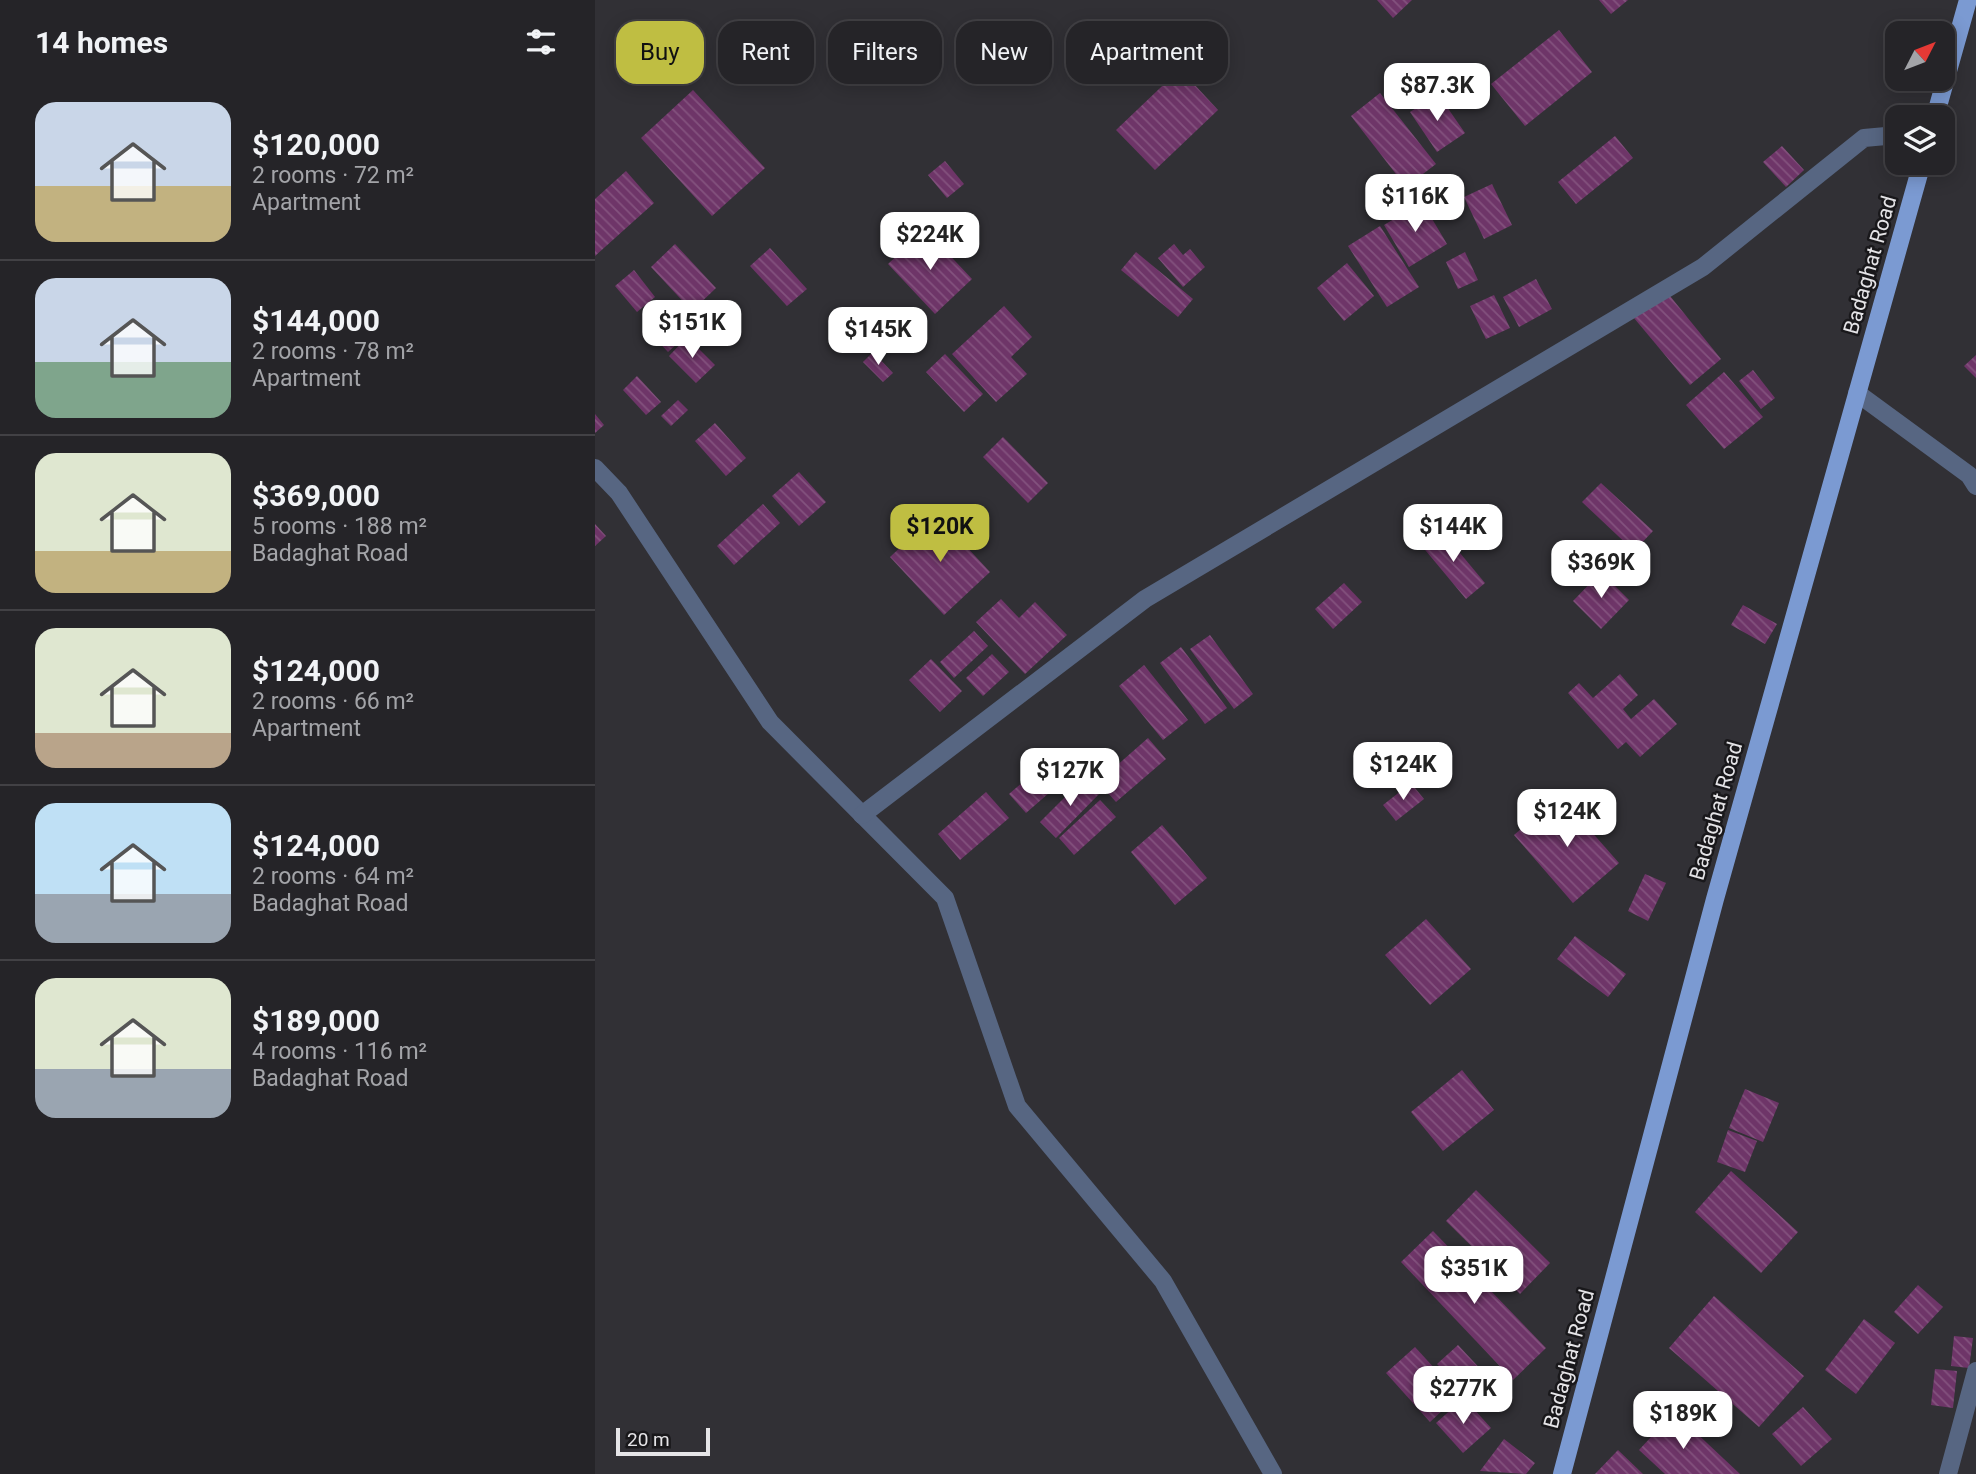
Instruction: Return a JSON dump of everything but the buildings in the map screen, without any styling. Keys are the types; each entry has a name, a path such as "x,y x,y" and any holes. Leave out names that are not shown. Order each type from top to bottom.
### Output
{"main road":[{"path":"1938,105 1968,0"},
{"name":"Badaghat Road","path":"1562,1474 1712,912 1919,175"}],"street":[{"path":"862,814 1145,599 1703,267 1864,138 1885,136"},
{"path":"1857,393 1969,475 1976,486"},
{"path":"595,468 619,493 770,722 945,898 1017,1106 1163,1282 1273,1474"},
{"path":"1948,1474 1976,1371"}]}
